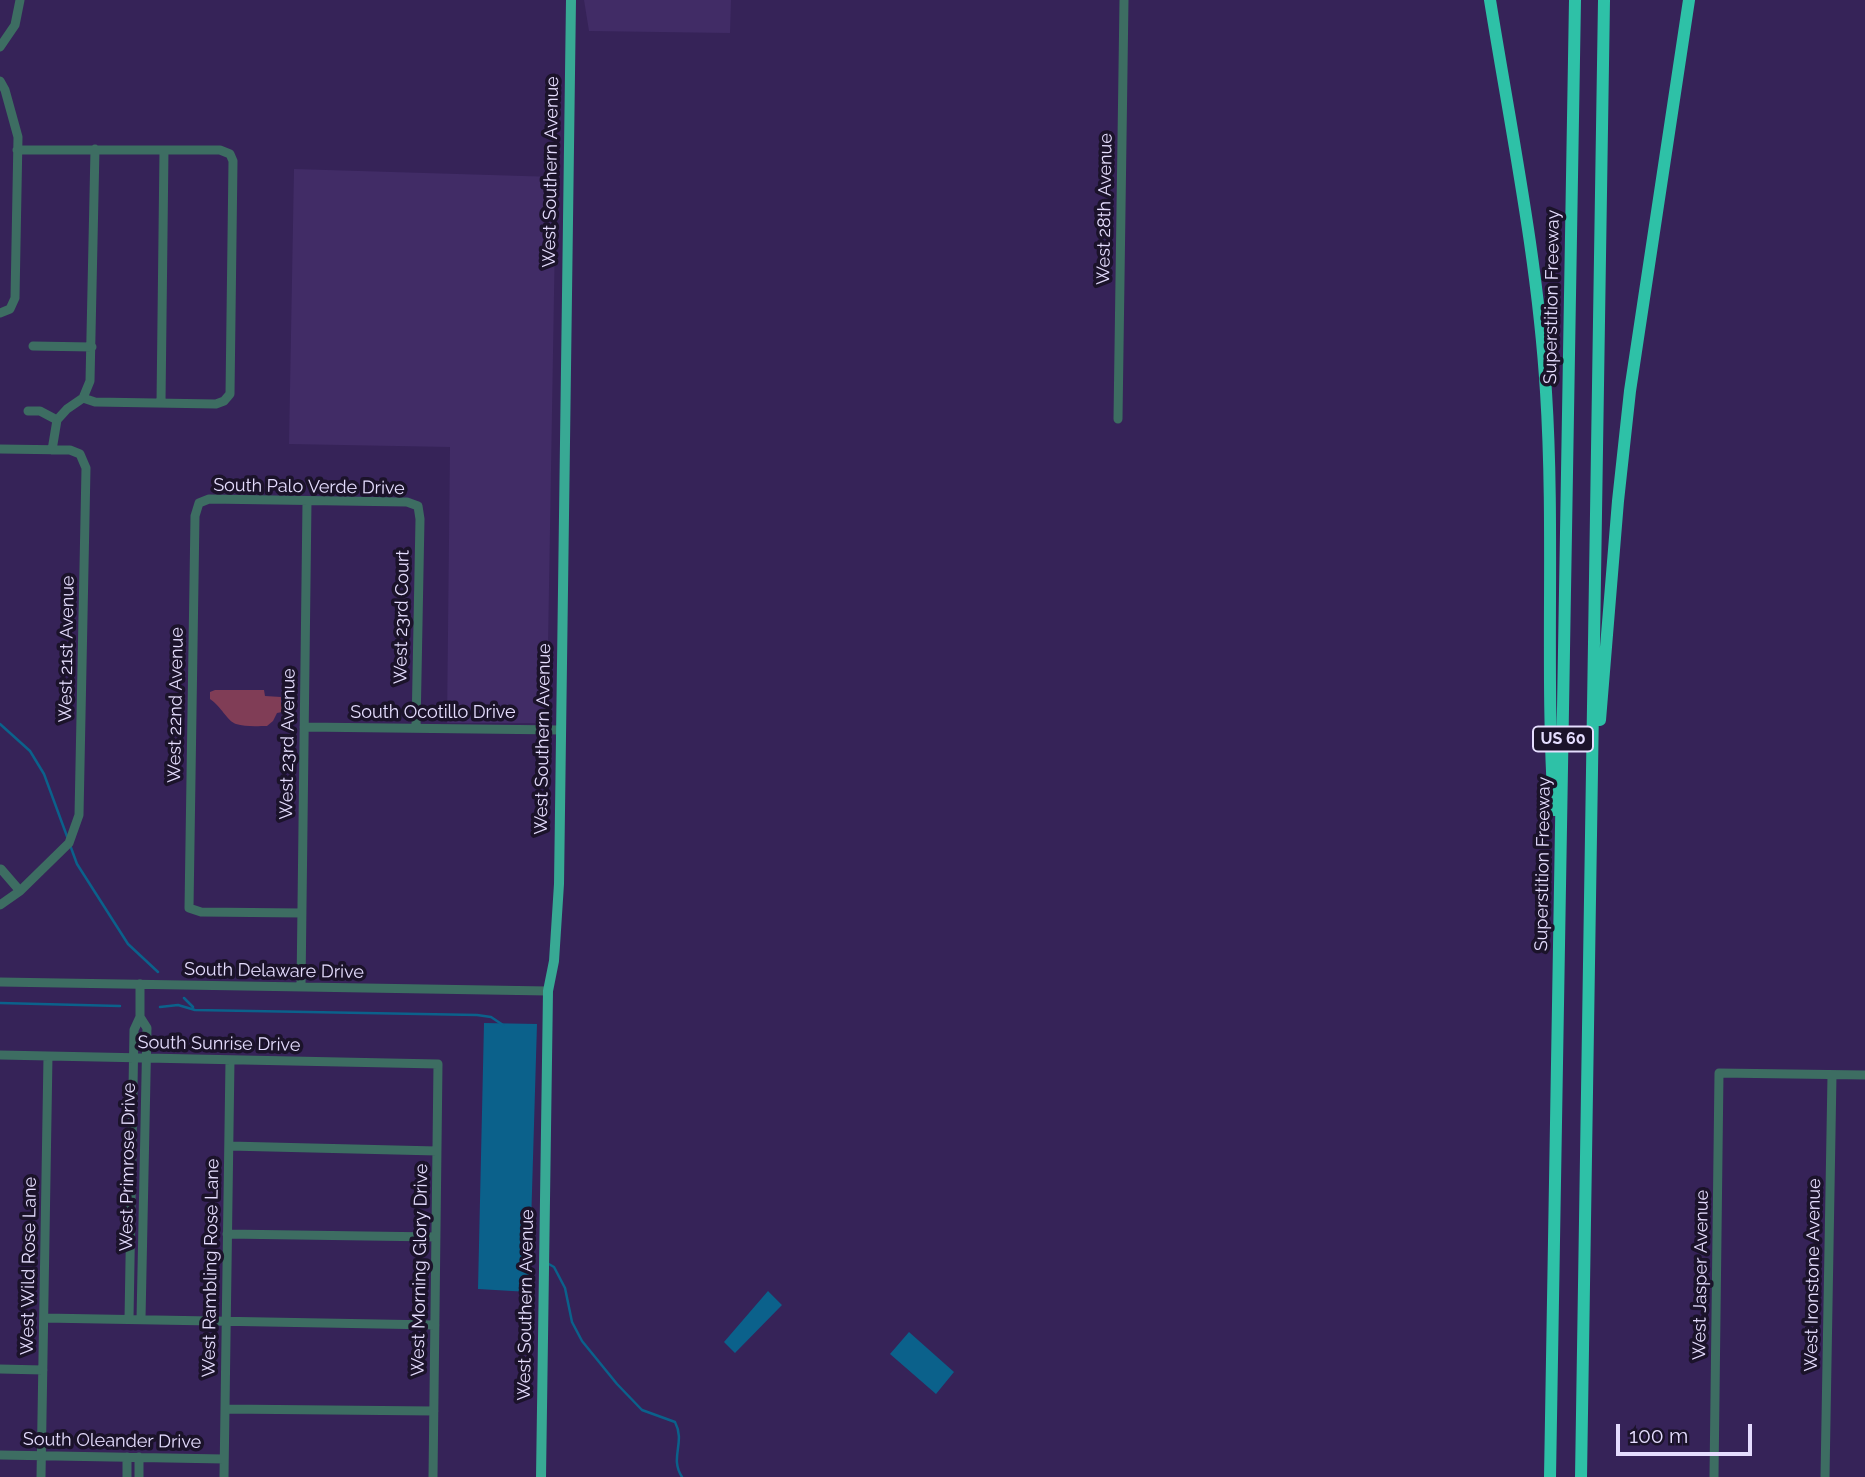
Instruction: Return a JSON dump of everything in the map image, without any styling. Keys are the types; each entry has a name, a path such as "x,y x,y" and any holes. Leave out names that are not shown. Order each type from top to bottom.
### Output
{"highway":[{"path":"1490,0 1527,217 1546,390 1550,485 1552,782 1560,901"},
{"name":"Superstition Freeway","path":"1550,1477 1575,0"},
{"name":"US 60","path":"1581,1477 1604,0"},
{"path":"1591,793 1630,391 1689,0"}],"main road":[{"name":"West Southern Avenue","path":"541,1477 548,991 558,921 571,0"}],"street":[{"path":"0,47 15,24 20,0"},
{"name":"West 28th Avenue","path":"1118,419 1124,0"},
{"path":"0,81 15,125 18,150 15,298 10,309 0,313"},
{"path":"0,449 51,450 57,420 83,398 90,381 95,149"},
{"path":"18,150 220,150 229,154 233,161 230,394 224,401 216,404 95,402 83,398"},
{"path":"161,403 164,150"},
{"path":"33,346 92,347"},
{"path":"28,411 40,411 57,420"},
{"name":"West 21st Avenue","path":"20,891 69,843 76,830 80,802 86,468 80,454 70,450 51,450"},
{"name":"South Palo Verde Drive","path":"199,503 209,499 307,500 407,502 418,506"},
{"name":"West 23rd Avenue","path":"301,987 307,500"},
{"name":"West 22nd Avenue","path":"199,503 194,516 190,908 201,912 302,913"},
{"name":"West 23rd Court","path":"416,728 420,519 418,506"},
{"name":"South Ocotillo Drive","path":"304,727 561,730"},
{"path":"0,905 20,891 1,869"},
{"name":"South Delaware Drive","path":"0,982 548,991"},
{"name":"West Primrose Drive","path":"129,1319 133,1058 134,1030 140,1017 140,984"},
{"name":"West Primrose Drive","path":"140,1017 147,1028 141,1319"},
{"name":"South Sunrise Drive","path":"0,1055 438,1064"},
{"name":"West Wild Rose Lane","path":"41,1477 48,1056"},
{"name":"West Rambling Rose Lane","path":"224,1477 230,1060"},
{"name":"West Morning Glory Drive","path":"433,1477 438,1064"},
{"name":"West Jasper Avenue","path":"1714,1477 1719,1073 1832,1074"},
{"path":"1832,1074 1865,1075"},
{"name":"West Ironstone Avenue","path":"1825,1477 1832,1074"},
{"path":"229,1146 437,1151"},
{"path":"228,1234 436,1237"},
{"path":"44,1318 435,1325"},
{"path":"0,1369 43,1370"},
{"path":"225,1409 434,1411"},
{"name":"South Oleander Drive","path":"0,1455 224,1459"},
{"path":"127,1457 127,1477"},
{"path":"139,1457 139,1477"}],"shaded area":[{"path":"584,0 731,0 730,33 589,31"},
{"path":"294,169 556,177 547,705 543,719 538,723 447,723 450,447 289,444"},
{"path":"264,690 265,696 281,697 281,704 288,704 287,711 277,713 267,726 236,724 210,699 210,692"}],"water":[{"path":"484,1023 537,1024 529,1292 478,1289"},
{"path":"768,1291 782,1305 735,1353 724,1342"},
{"path":"909,1332 954,1372 936,1394 890,1354"}],"waterway":[{"path":"0,724 30,751 44,774 68,839"},
{"path":"70,845 77,864 128,944 158,972"},
{"path":"184,998 193,1007"},
{"path":"0,1003 120,1006"},
{"path":"160,1007 178,1005 195,1010 477,1015 491,1017 503,1025"},
{"path":"547,1263 554,1267 565,1288 572,1322 582,1341 642,1410 675,1422 679,1437 677,1463 682,1477"}]}
